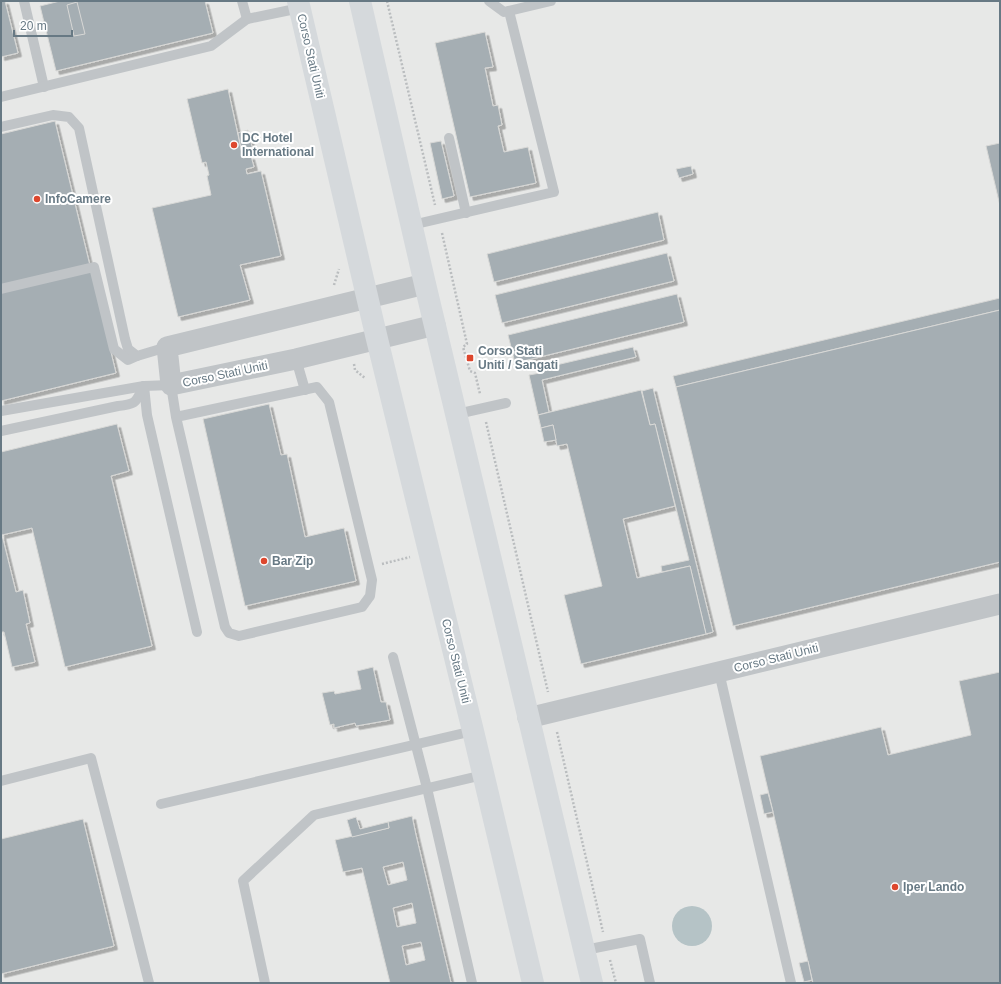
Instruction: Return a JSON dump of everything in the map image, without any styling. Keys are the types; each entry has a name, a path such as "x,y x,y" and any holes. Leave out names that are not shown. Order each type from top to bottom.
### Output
{"main road":[{"path":"360,1 425,284 592,983"},
{"name":"Corso Stati Uniti","path":"299,5 367,298 533,983"}],"street":[{"path":"168,347 425,284"},
{"name":"Corso Stati Uniti","path":"168,347 171,385 296,359 435,325"},
{"name":"Corso Stati Uniti","path":"528,718 1000,604"}],"lane":[{"path":"24,1 44,87"},
{"path":"242,1 246,19"},
{"path":"489,1 506,12 551,1"},
{"path":"412,225 554,192 502,1"},
{"path":"1,97 211,46 246,19 299,5"},
{"path":"1,127 53,114 70,116 78,128 125,339 128,349 137,356"},
{"path":"449,138 466,213"},
{"path":"1,289 94,267 114,349 128,360 168,347"},
{"path":"296,359 305,390"},
{"path":"1,411 144,386 171,385 176,417 225,627 229,633 239,636 362,607 370,596 372,580 329,402 316,387 176,417"},
{"path":"1,431 118,406 130,405 137,401 144,386"},
{"path":"144,386 147,415 197,632"},
{"path":"457,414 506,403"},
{"path":"393,657 427,788 472,983"},
{"path":"719,672 791,983"},
{"path":"162,804 416,746 473,731"},
{"path":"1,781 91,758 149,983"},
{"path":"265,983 243,881 314,815 483,775"},
{"path":"584,950 640,939 650,983"}],"path":[{"path":"387,1 437,210"},
{"path":"441,227 468,344 463,347 470,372 475,373 480,393"},
{"path":"487,423 548,694"},
{"path":"369,568 411,557"},
{"path":"556,727 603,932"},
{"path":"610,959 616,983"}],"shaded area":[{"path":"1,1 1000,1 1000,983 1,983"},
{"path":"692,906 700,908 706,912 710,918 712,926 710,934 706,940 700,944 692,946 684,944 678,940 674,934 672,926 674,918 678,912 684,908"}],"building":[{"path":"1,1 5,1 18,53 1,57"},
{"path":"60,1 205,1 213,33 56,71 40,6"},
{"path":"77,2 85,34 74,36 67,5"},
{"path":"485,32 493,67 485,68 493,106 498,105 502,125 498,126 504,152 528,147 536,183 470,197 435,43"},
{"path":"228,89 243,158 251,156 254,167 246,169 247,174 261,171 281,256 240,265 250,300 178,317 152,208 211,195 206,162 202,163 187,99"},
{"name":"InfoCamere","path":"55,121 116,373 1,401 1,134"},
{"path":"248,130 253,151 242,153 238,133"},
{"path":"441,141 454,196 442,199 430,143"},
{"path":"1000,143 1000,206 986,146"},
{"path":"691,166 693,174 679,178 676,169"},
{"path":"658,212 664,240 494,282 487,254"},
{"path":"667,253 674,281 502,323 495,295"},
{"path":"677,294 684,322 515,363 508,335"},
{"path":"1000,298 1000,310 676,387 673,376"},
{"path":"1000,310 1000,562 733,626 676,387"},
{"path":"633,347 636,357 542,380 549,412 538,415 529,375 540,373 539,369"},
{"path":"653,388 713,632 706,634 690,566 662,572 661,566 689,560 655,424 650,425 642,391"},
{"path":"641,390 650,425 655,424 675,506 623,519 637,578 690,566 706,634 581,664 564,595 602,586 567,444 557,446 553,425 541,428 538,415"},
{"path":"269,404 281,455 287,454 305,537 344,528 356,581 245,606 203,419"},
{"path":"117,424 129,471 111,476 152,646 65,667 32,528 2,535 16,592 23,590 30,623 26,624 35,662 12,667 4,632 1,632 1,452"},
{"path":"553,425 556,440 544,442 541,428"},
{"path":"373,667 381,702 386,702 390,720 356,726 355,723 334,728 334,724 330,725 322,693 334,691 335,694 361,689 357,671"},
{"name":"Iper Lando","path":"1000,672 1000,983 813,983 760,756 881,727 888,755 971,735 959,681"},
{"path":"768,793 773,812 764,814 760,795"},
{"path":"412,816 451,983 390,983 362,868 343,872 335,840 389,828 388,822","holes":["403,862 407,880 388,885 383,867","412,903 416,923 397,927 393,908","421,942 425,960 406,965 402,946"]},
{"path":"356,817 360,829 388,822 389,828 352,837 347,820"},
{"path":"83,819 114,946 1,974 1,839"},
{"path":"808,961 812,980 804,982 799,963"}],"place":[{"name":"DC Hotel International","path":"234,145"},
{"name":"InfoCamere","path":"37,199"},
{"name":"Corso Stati Uniti / Sangati","path":"470,358"},
{"name":"Bar Zip","path":"264,561"},
{"name":"Iper Lando","path":"895,887"}]}
